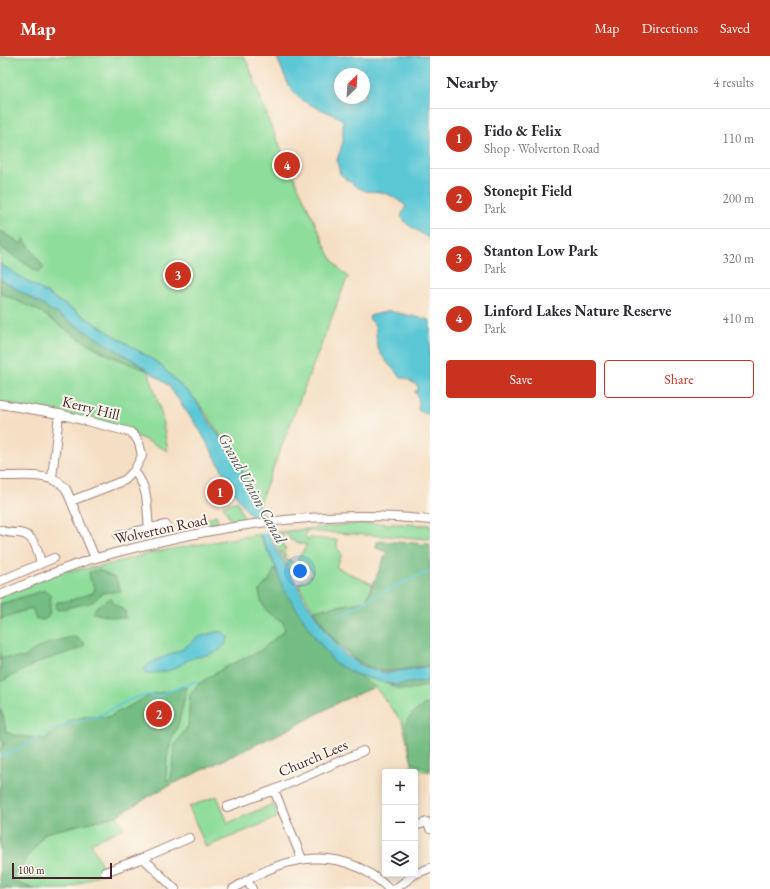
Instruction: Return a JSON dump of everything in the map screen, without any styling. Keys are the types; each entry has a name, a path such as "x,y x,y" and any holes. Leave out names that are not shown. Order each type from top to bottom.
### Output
{"street":[{"name":"Kerry Hill","path":"0,404 59,414 130,432 135,435 138,440 142,456 134,471"},
{"path":"52,478 59,414"},
{"path":"71,501 125,480 134,471 142,479 149,504 147,514 149,528"},
{"path":"0,476 52,478 62,483 95,558"},
{"name":"Wolverton Road","path":"0,595 95,558 179,538 246,526 324,517 364,515 430,520"},
{"path":"118,536 166,525"},
{"path":"0,530 24,534 30,537 34,541 41,563"},
{"path":"0,581 54,558"},
{"name":"Church Lees","path":"227,807 274,790 363,751"},
{"name":"Church Lees","path":"274,790 302,859"},
{"path":"418,826 429,824"},
{"path":"105,872 190,838"},
{"path":"143,858 176,889"},
{"path":"232,889 274,866 302,859 338,860 360,867 372,874 389,889"},
{"path":"394,889 415,874 430,868"},
{"path":"247,880 252,889"}],"green space":[{"path":"0,56 243,56 248,63 270,124 329,254 337,266 349,278 346,281 259,504 241,469 208,416 194,398 158,363 0,264"},
{"path":"0,230 22,244 23,237 44,268 38,272 0,247"},
{"path":"0,279 148,370 160,408 168,451 135,435 0,404"},
{"path":"0,279 136,362 148,371 108,355 78,338 39,311 0,293"},
{"path":"237,501 244,518 231,520 223,506"},
{"path":"216,515 219,523 191,527 193,521 196,519 198,523"},
{"path":"362,523 430,525 430,539 306,531 305,537 308,540 310,538 337,540 337,548 342,554 336,567 372,584 366,601 416,667 397,671 385,671 369,667 356,660 344,650 323,625 298,584 309,579 313,571 297,560 307,545 289,539 290,537 284,533 281,541 284,543 283,547 286,548 283,553 286,555 285,558 300,566 298,571 292,574 270,533"},
{"path":"259,534 276,568 327,654 398,685 430,680 430,772 412,769 412,763 402,722 375,687 358,690 295,726 162,789 117,815 124,828 91,843 105,872 68,889 34,889 0,876 0,595 61,571 98,567 155,552"},
{"path":"377,542 430,544 430,665 403,670 387,671 375,669 363,664 353,658 335,641 314,610 366,601 385,556 389,553 376,548"},
{"path":"275,568 299,609 337,661 375,687 341,701 295,726 162,789 116,816 45,833 11,880 34,889 0,889 0,752 4,744 0,737 0,707 6,732 14,735 44,739 71,720 87,716 108,717 153,694 187,687 167,758 167,781 171,779 175,745 188,726 190,695 198,684 222,669 261,650 285,630 283,622 273,617 266,610 259,591 269,580"},
{"path":"99,570 115,578 121,591 102,593 93,602 57,610 55,606 57,602 72,600 93,593 95,588 90,579 89,572"},
{"path":"45,590 51,595 49,616 44,620 36,619 32,608 0,619 0,604"},
{"path":"111,598 114,604 125,611 126,618 115,618 93,613 97,606"},
{"path":"74,636 85,644 82,648 39,662 0,682 0,657 24,658 34,650"},
{"path":"430,680 430,686 408,689 398,688 386,683 398,685"},
{"path":"425,704 430,705 430,770 412,763 405,724 412,714"},
{"path":"217,796 228,823 273,804 279,817 206,847 189,807"}],"water":[{"path":"276,56 430,56 430,239 407,224 401,216 406,206 400,201 390,195 363,190 340,174 337,160 343,142 343,120 300,99 287,82"},
{"path":"0,264 158,363 194,398 241,469 262,512 267,533 307,603 330,636 346,655 363,666 387,673 430,666 430,680 398,685 386,683 355,674 335,663 317,640 283,588 276,568 253,519 238,498 199,429 168,385 136,362 0,279"},
{"path":"389,311 430,320 430,412 426,414 418,410 419,402 415,391 418,391 418,386 406,378 401,378 384,358 377,345 376,330 374,324 369,319 370,316"},
{"path":"216,632 223,632 228,637 223,647 214,653 190,659 174,669 146,673 145,668 150,663 183,649 196,638"}],"pier":[{"path":"265,514 269,533 257,534 249,517"}],"waterway":[{"path":"339,616 389,589 430,571"},
{"path":"0,756 16,751 43,734 69,723 96,717 134,698 145,695 157,696 196,681"}],"place":[{"name":"Linford Lakes Nature Reserve","path":"287,165"},
{"name":"Stanton Low Park","path":"178,275"},
{"name":"Fido & Felix","path":"220,492"},
{"name":"Stonepit Field","path":"159,714"}],"water label":[{"name":"Grand Union Canal","path":"253,488"}]}
